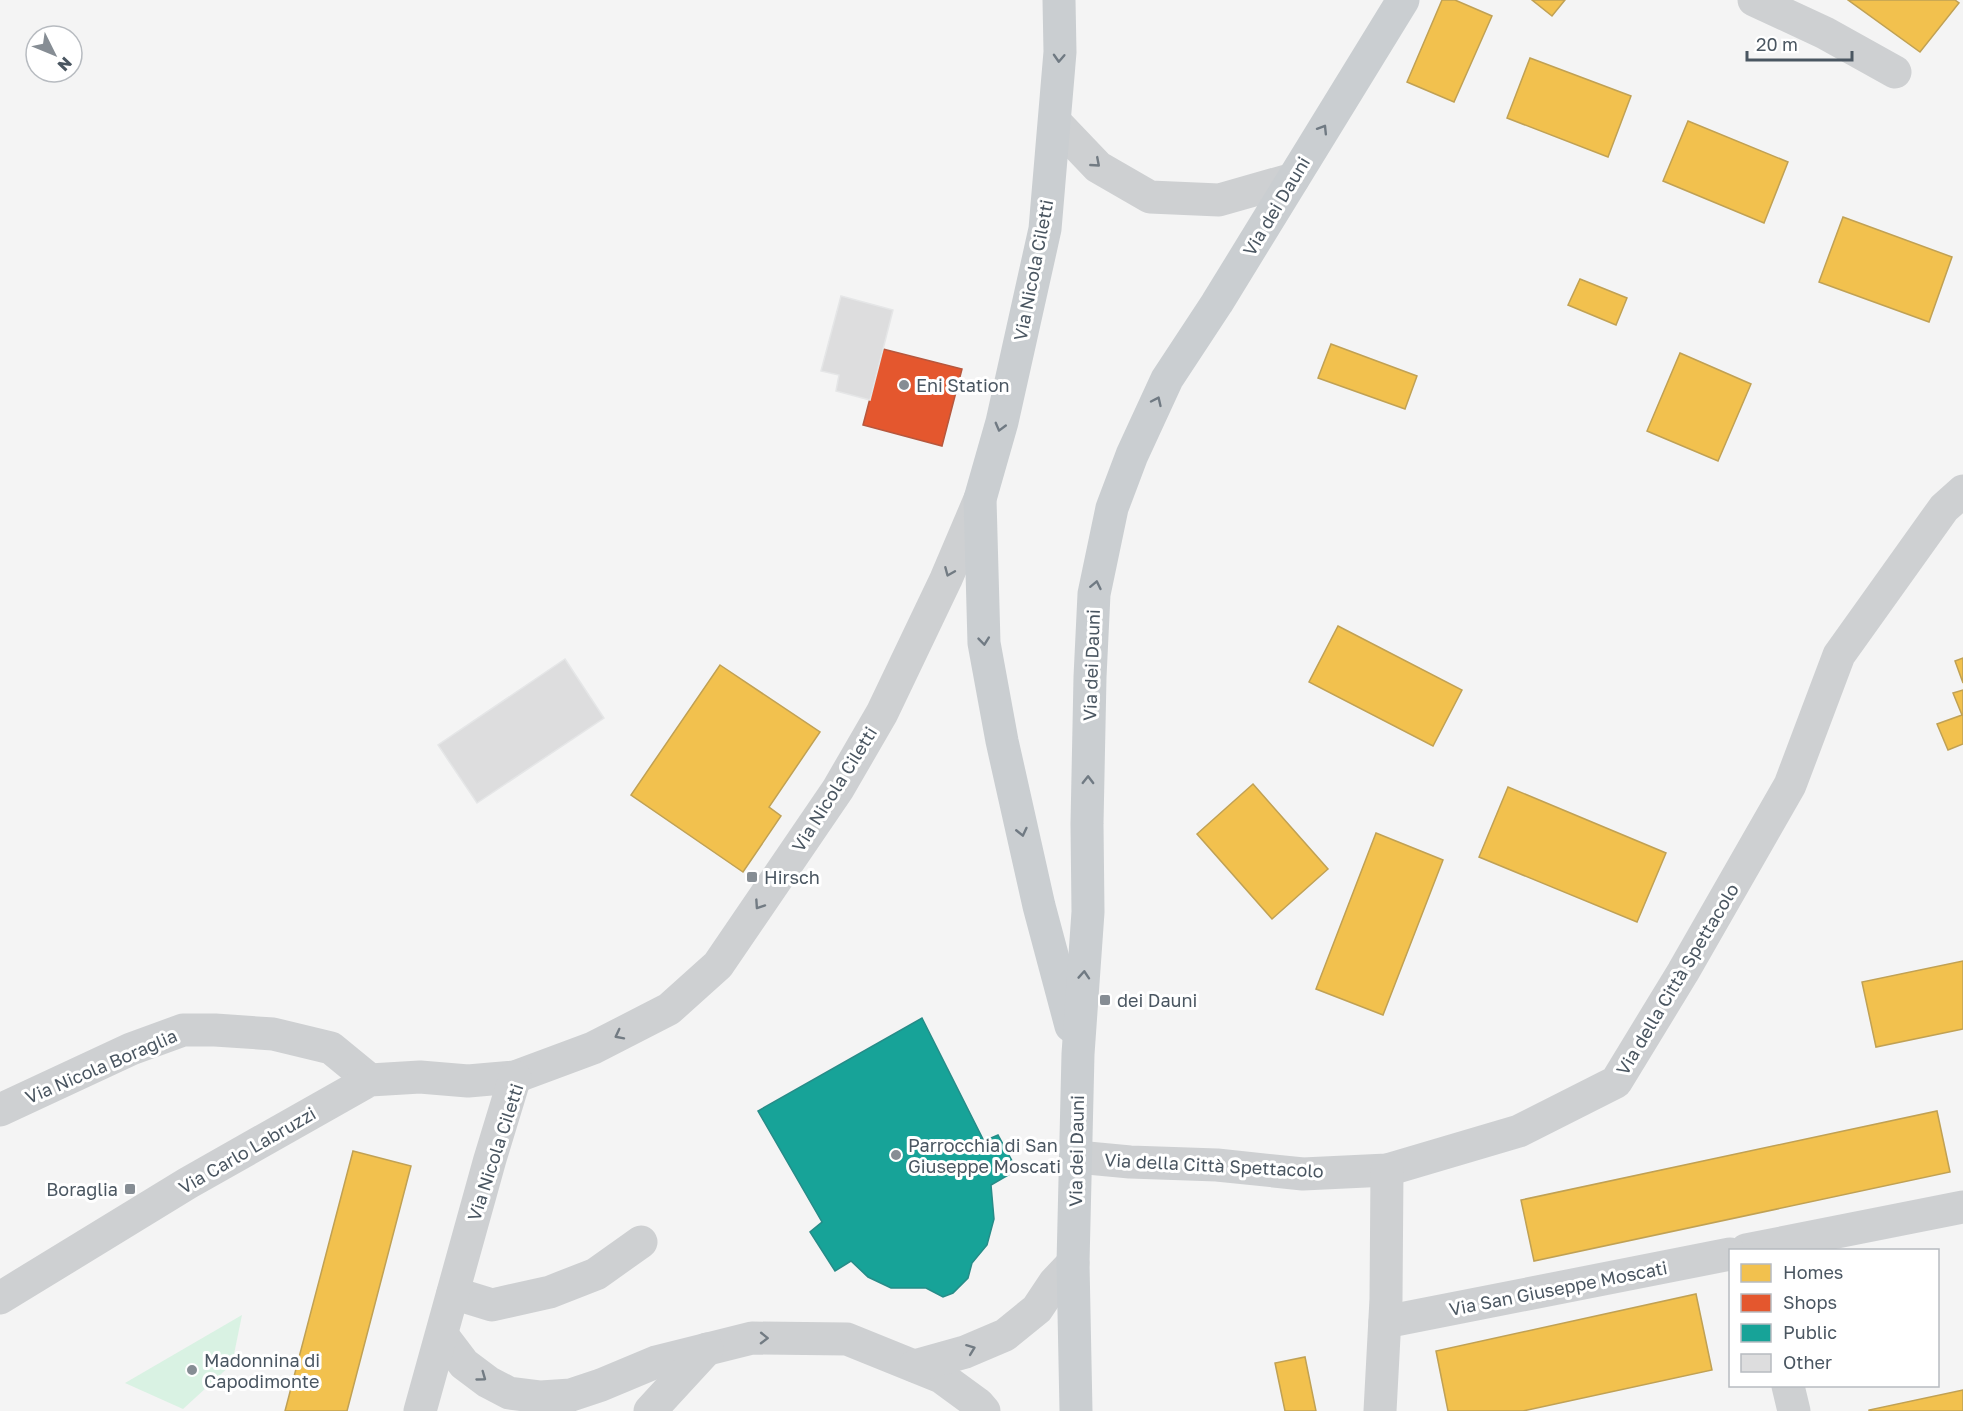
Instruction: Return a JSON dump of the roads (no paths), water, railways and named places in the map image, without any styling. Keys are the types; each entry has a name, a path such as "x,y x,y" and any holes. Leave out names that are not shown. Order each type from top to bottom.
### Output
{"main road":[{"name":"Via Nicola Ciletti","path":"1059,0 1060,52 1045,229 1002,422 980,499 984,643 1002,741 1039,906 1078,1054"},
{"name":"Via dei Dauni","path":"1076,1411 1073,1263 1078,1054 1088,912 1087,824 1094,594 1112,508 1132,456 1167,379 1217,303 1403,0"}],"street":[{"path":"1754,0 1825,33 1895,72"},
{"path":"1055,122 1098,166 1150,197 1219,200 1293,179"},
{"name":"Via della Città Spettacolo","path":"1077,1156 1130,1162 1217,1165 1303,1174 1388,1170 1519,1131 1616,1082 1683,972 1790,785 1839,655 1944,508 1963,491"},
{"name":"Via Nicola Ciletti","path":"420,1411 515,1077 593,1048 669,1009 718,965 838,789 882,712 946,579 980,499"},
{"name":"Via Nicola Boraglia","path":"0,1110 131,1049 183,1030 273,1034 331,1048 370,1080"},
{"name":"Via Carlo Labruzzi","path":"0,1298 188,1183 370,1080 420,1077 468,1082 515,1077"},
{"path":"1380,1411 1385,1322 1388,1170"},
{"name":"Via San Giuseppe Moscati","path":"1756,1249 1963,1208"},
{"path":"453,1293 492,1305 550,1292 596,1274 641,1242"},
{"name":"Via San Giuseppe Moscati","path":"1385,1322 1729,1254"},
{"path":"915,1366 965,1352 1005,1335 1037,1309 1055,1282 1073,1263"},
{"path":"442,1335 464,1364 488,1382 509,1393 541,1397 571,1395 656,1362 752,1338 847,1339 941,1377 984,1411"},
{"path":"650,1411 707,1349"},
{"path":"1788,1387 1794,1411"}],"place":[{"name":"Eni Station","path":"904,385"},
{"name":"Hirsch","path":"752,877"},
{"name":"dei Dauni","path":"1105,1000"},
{"name":"Parrocchia di San Giuseppe Moscati","path":"896,1155"},
{"name":"Boraglia","path":"130,1189"},
{"name":"Madonnina di Capodimonte","path":"192,1370"}]}
